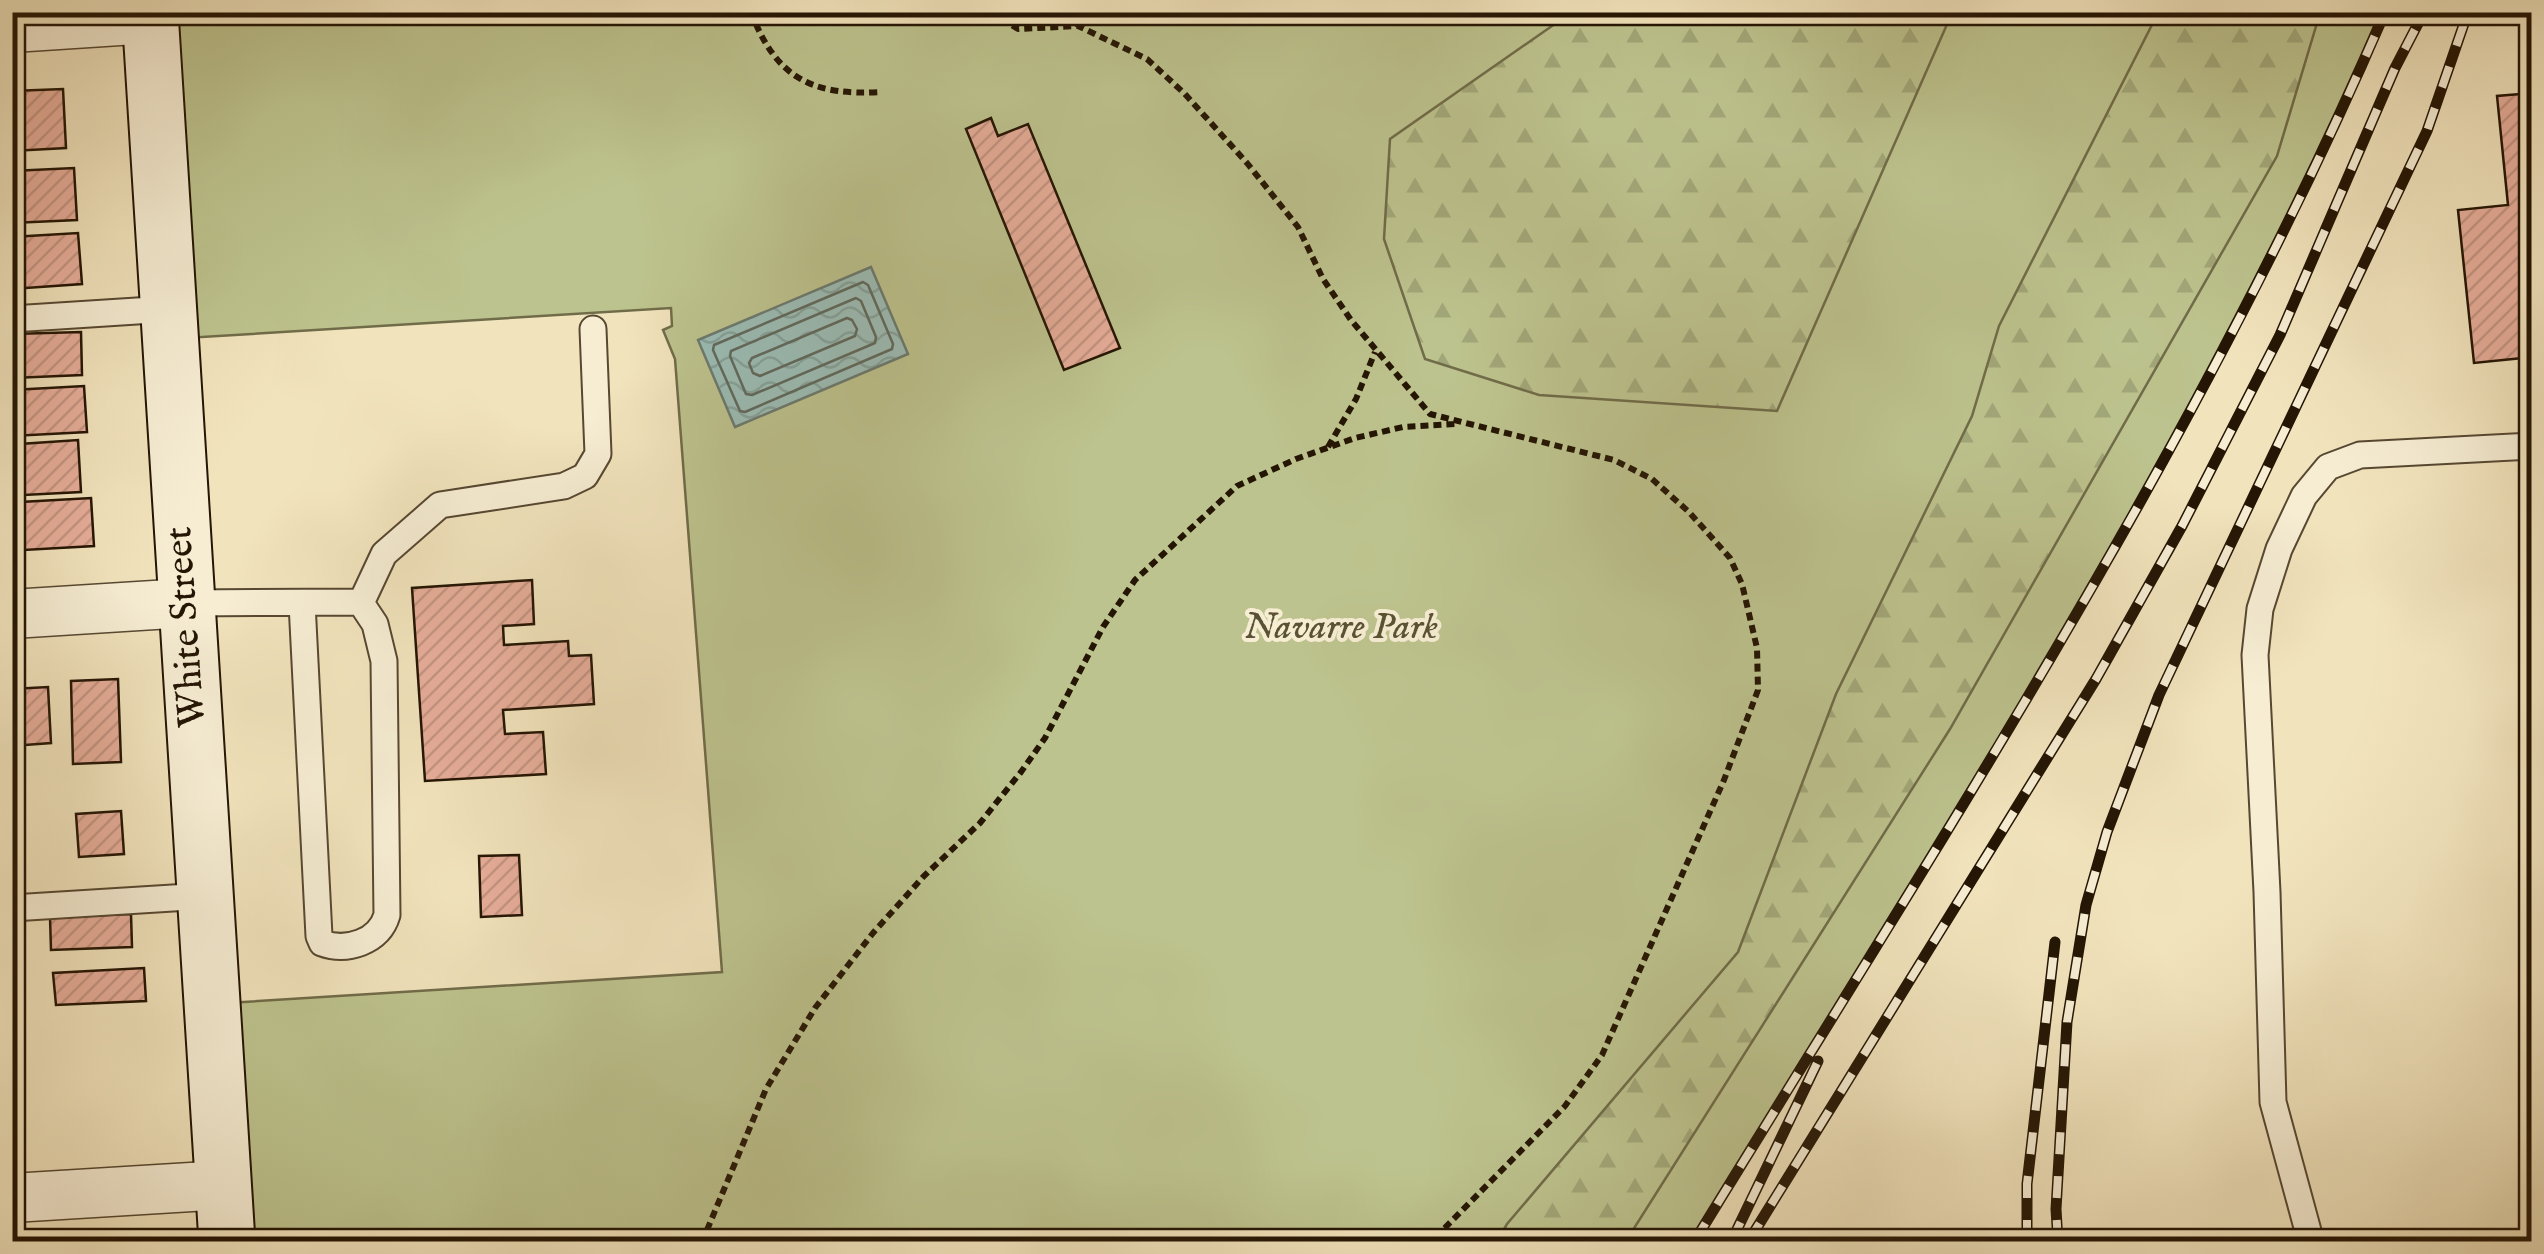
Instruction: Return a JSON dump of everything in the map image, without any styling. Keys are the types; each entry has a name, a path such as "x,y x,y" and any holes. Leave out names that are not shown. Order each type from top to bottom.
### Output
{"street":[{"path":"12,28 150,16"},
{"name":"White Street","path":"150,16 227,1242"},
{"path":"12,614 186,604"},
{"path":"12,1198 224,1185"}],"lane":[{"path":"12,319 168,309"},
{"path":"360,603 384,554 440,504 564,486 585,476 598,454 593,329"},
{"path":"2311,1242 2273,1102 2255,656 2260,609 2279,549 2304,496 2328,467 2360,455 2532,446"},
{"path":"302,603 320,936 322,943 329,946 374,938 387,916 384,661 375,624 360,603"},
{"path":"186,604 360,603"},
{"path":"12,908 205,896"}],"path":[{"path":"751,12 761,40 786,72 843,94 880,92"},
{"path":"990,12 1018,29 1078,26 1147,59 1184,93 1247,163 1298,227 1323,279 1375,351 1430,414 1614,460 1652,479 1689,512 1730,558 1742,584 1756,648 1758,690 1724,780 1602,1056 1565,1106 1430,1242"},
{"path":"1073,12 1078,26"},
{"path":"1328,447 1356,399 1375,351"},
{"path":"702,1242 766,1089 815,1008 872,933 980,823 1020,772 1045,738 1103,627 1135,580 1237,486 1328,447 1403,427 1463,424"}],"green space":[{"path":"1572,12 1952,13 1777,411 1539,395 1425,359 1384,239 1390,139"},
{"name":"Navarre Park","path":"148,13 2383,13 2313,176 2087,598 1694,1242 227,1241 212,1004 722,972 675,359 663,330 672,326 671,308 169,339"},
{"path":"2158,13 2320,13 2277,156 1950,729 1626,1241 1497,1241 1507,1224 1738,952 1836,694 1972,416 1999,326"}],"water":[{"path":"871,267 908,354 735,427 698,340"}],"building":[{"path":"63,89 66,148 12,151 12,91"},
{"path":"2532,93 2532,357 2474,363 2458,210 2508,205 2497,96"},
{"path":"991,118 998,136 1028,124 1120,348 1064,370 966,129"},
{"path":"74,168 77,220 12,223 12,171"},
{"path":"78,233 82,284 12,289 12,237"},
{"path":"81,332 82,375 13,378 12,334"},
{"path":"84,386 87,432 12,436 12,390"},
{"path":"78,440 81,492 24,495 20,444"},
{"path":"91,498 94,546 24,550 21,502"},
{"path":"532,580 534,624 503,626 504,645 568,641 569,656 591,655 594,704 503,710 505,734 543,732 546,774 425,781 412,588"},
{"path":"118,679 121,762 73,764 71,681"},
{"path":"48,687 51,743 12,746 12,689"},
{"path":"121,811 124,854 79,857 76,814"},
{"path":"12,835 21,835 24,881 12,882"},
{"path":"519,855 522,915 481,917 479,856"},
{"path":"131,914 132,947 51,950 50,917"},
{"path":"144,968 146,1001 56,1005 53,973"}],"railway":[{"path":"1694,1242 1972,790 2149,485 2312,173 2385,12"},
{"path":"1748,1242 2096,679 2182,526 2280,335 2395,68 2424,12"},
{"path":"2058,1242 2056,1209 2067,1022 2086,905 2107,832 2159,695 2427,131 2468,12"},
{"path":"2027,1242 2027,1184 2055,942"},
{"path":"1731,1242 1818,1061"}]}
